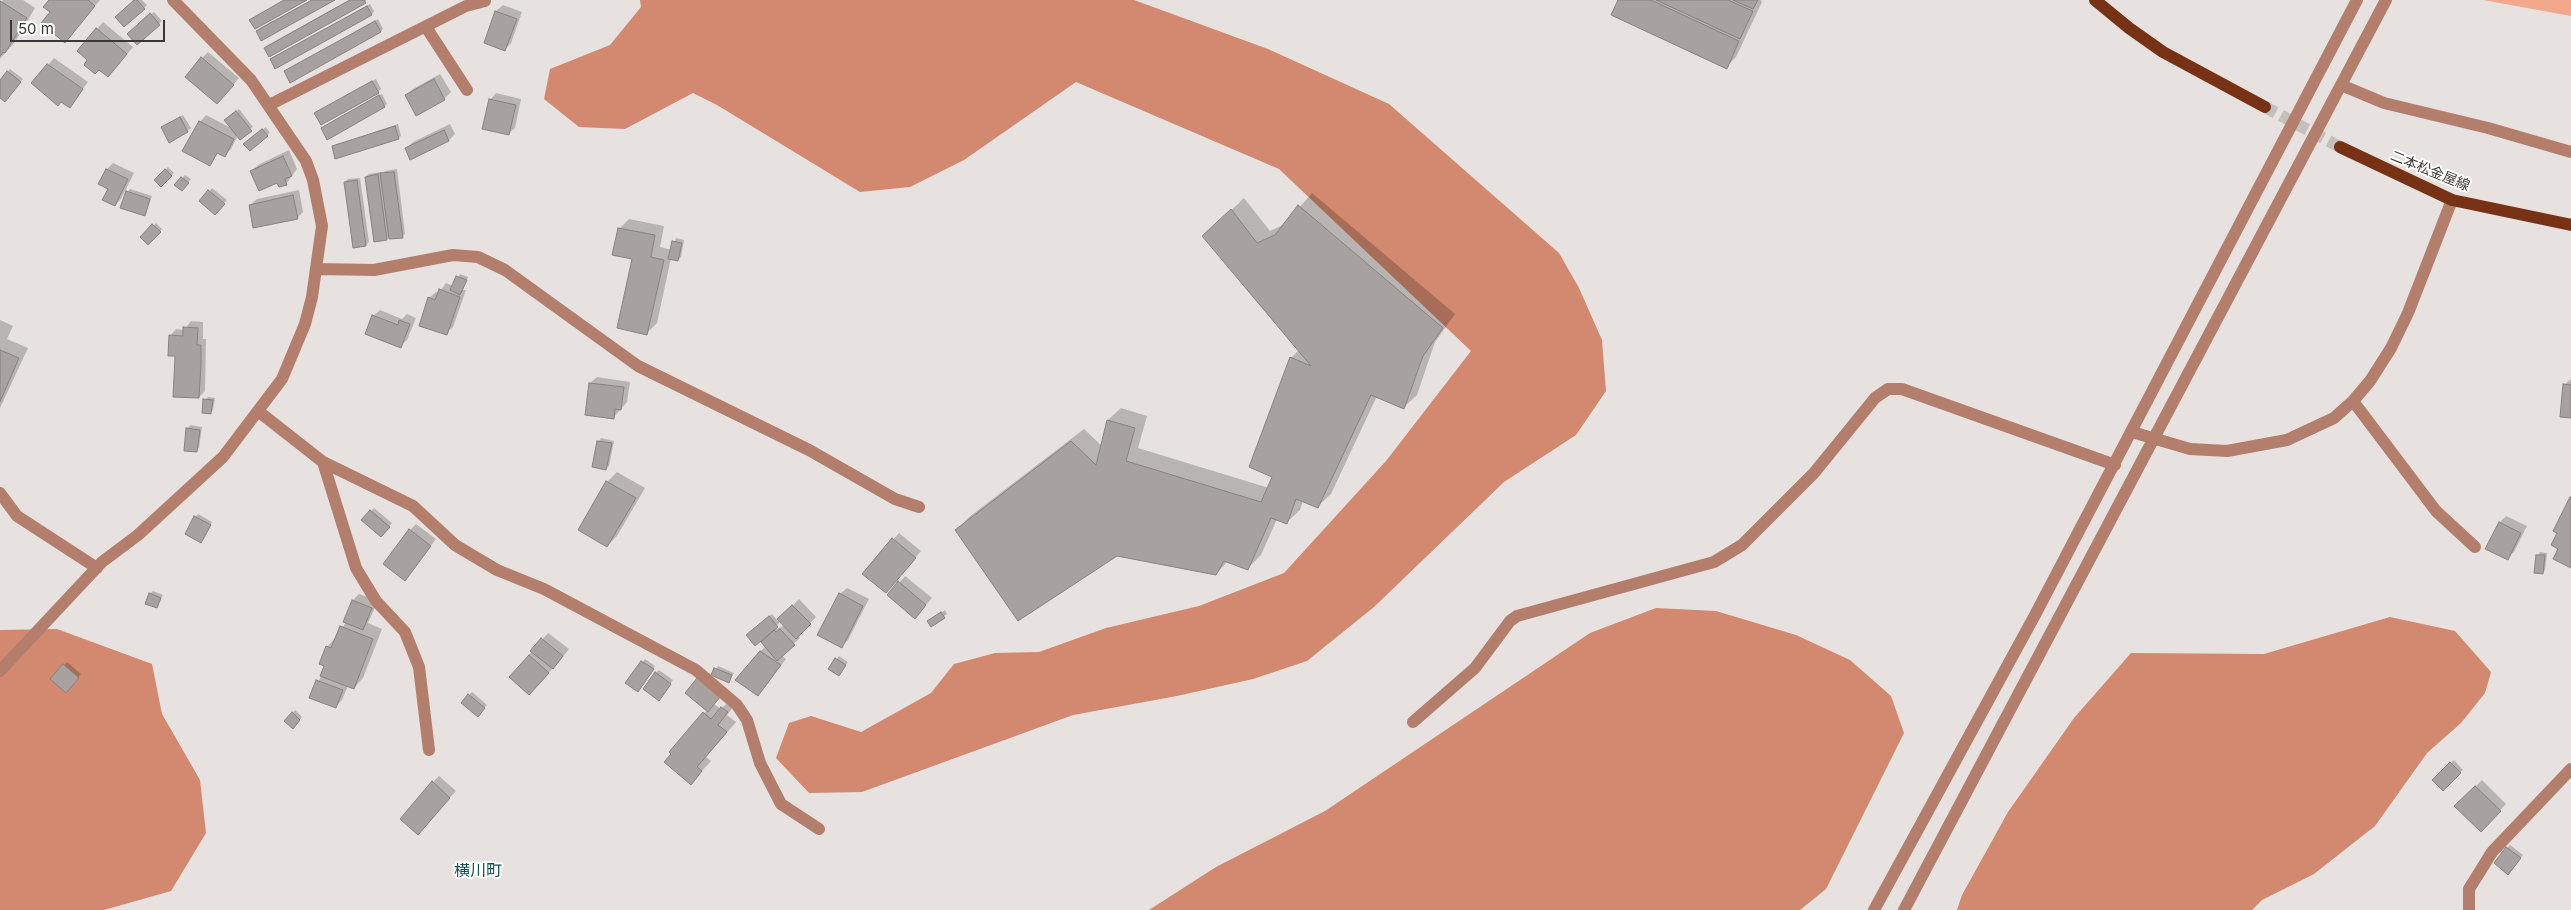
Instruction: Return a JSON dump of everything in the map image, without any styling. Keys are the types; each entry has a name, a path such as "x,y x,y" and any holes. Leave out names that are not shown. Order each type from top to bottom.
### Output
{"main road":[{"path":"2095,0 2129,28 2163,52 2265,107"},
{"name":"二本松金屋線","path":"2340,147 2452,200 2571,225"}],"street":[{"path":"0,671 97,568 191,489 223,457 282,379 305,324 317,269 322,226 313,180 306,161 251,80 173,0"},
{"path":"1874,910 2115,465 2356,0"},
{"path":"1904,910 2386,0"},
{"path":"268,105 474,2 485,1"},
{"path":"426,27 467,90"},
{"path":"2341,85 2384,103 2488,128 2571,152"},
{"path":"2132,432 2206,452 2245,448 2287,440 2334,418 2353,401 2370,381 2392,348 2408,313 2452,200"},
{"path":"317,269 374,270 453,255 478,258 504,270 638,366 809,450 896,499 919,507"},
{"path":"1413,722 1475,668 1510,621 1517,616 1714,562 1742,545 1814,473 1875,398 1888,389 1902,388 2115,465"},
{"path":"2353,401 2436,511 2475,547"},
{"path":"258,412 323,462 413,506 455,545 497,570 544,590 696,670 732,700 747,720 760,764 781,804 818,829"},
{"path":"323,462 356,568 376,601 405,632 419,667 430,750"},
{"path":"0,493 17,516 97,568"},
{"path":"2469,910 2469,889 2492,852 2571,769"}],"shaded area":[{"path":"640,0 1134,0 1268,49 1389,104 1559,253 1579,288 1602,340 1606,391 1576,435 1504,482 1374,607 1307,661 1253,679 1177,696 1073,715 862,792 809,793 776,758 789,723 811,716 861,732 931,693 954,664 995,653 1039,652 1106,628 1199,606 1284,573 1386,461 1471,351 1279,169 1076,82 964,160 910,187 860,192 717,105 693,93 625,129 579,127 544,99 550,69 610,45 641,7"},
{"path":"2483,0 2571,0 2571,16"},
{"path":"1656,608 1716,611 1796,635 1850,660 1891,696 1904,733 1826,889 1800,910 1149,910 1216,867 1325,811 1590,633"},
{"path":"2390,617 2455,631 2491,672 2485,693 2461,723 2427,753 2375,826 2314,874 2262,900 2252,910 1957,910 1962,895 2008,812 2074,718 2131,653 2264,654"},
{"path":"57,629 152,664 162,714 200,780 206,833 171,891 104,910 0,910 0,630"}],"building":[{"path":"49,0 88,0 95,6 65,43 41,23 50,12 43,7"},
{"path":"134,0 137,0 145,9 124,27 115,17"},
{"path":"284,0 307,0 255,29 249,20"},
{"path":"312,0 335,0 261,41 256,31"},
{"path":"350,0 364,0 366,3 269,57 264,48"},
{"path":"1618,0 1651,0 1739,41 1727,69 1611,15"},
{"path":"1656,0 1728,0 1753,11 1740,39"},
{"path":"1733,0 1758,0 1753,9"},
{"path":"0,1 27,18 5,53 3,52 0,56"},
{"path":"367,6 372,15 275,69 270,59"},
{"path":"495,11 517,19 505,51 484,43"},
{"path":"150,13 160,25 137,45 127,34"},
{"path":"375,21 381,32 290,83 284,71"},
{"path":"96,28 127,54 108,77 99,70 95,74 84,65 87,60 77,51"},
{"path":"201,57 234,85 217,104 185,77"},
{"path":"47,64 83,89 70,108 61,102 58,106 31,83"},
{"path":"7,71 21,82 5,102 0,98 0,80"},
{"path":"434,79 445,100 416,116 405,95"},
{"path":"372,81 379,93 321,125 314,113"},
{"path":"379,95 385,107 327,140 321,128"},
{"path":"489,99 516,105 509,135 482,129"},
{"path":"236,111 252,131 240,140 224,120"},
{"path":"180,117 188,132 169,143 161,127"},
{"path":"199,121 234,139 225,157 217,153 210,166 182,151"},
{"path":"395,126 399,139 335,159 332,146"},
{"path":"262,129 268,136 250,151 243,144"},
{"path":"444,130 449,141 410,160 405,148"},
{"path":"283,156 292,176 285,179 287,185 279,187 277,183 259,191 250,171"},
{"path":"106,169 128,179 115,206 102,200 108,189 98,184"},
{"path":"165,169 172,176 161,187 154,180"},
{"path":"394,172 403,238 389,239 380,173"},
{"path":"378,174 387,240 374,242 365,177"},
{"path":"181,177 189,183 182,191 174,185"},
{"path":"357,180 366,246 353,248 344,182"},
{"path":"208,190 225,204 215,215 199,201"},
{"path":"126,191 150,199 145,216 120,208"},
{"path":"293,195 298,219 253,228 249,205"},
{"path":"1298,205 1443,328 1423,356 1404,409 1371,395 1318,508 1296,499 1287,524 1271,518 1248,570 1224,561 1216,575 1117,556 1018,621 955,530 1071,441 1096,465 1107,420 1135,428 1126,461 1261,502 1272,477 1249,467 1290,357 1311,366 1202,236 1231,209 1257,243 1275,235"},
{"path":"152,224 161,232 148,245 140,237"},
{"path":"618,228 655,235 651,257 664,260 647,335 617,328 632,259 612,255"},
{"path":"672,241 682,243 678,261 668,259"},
{"path":"456,276 467,280 460,295 450,290"},
{"path":"439,289 460,297 447,335 419,326 428,297 435,300"},
{"path":"372,315 398,325 399,320 410,324 401,348 365,334"},
{"path":"183,327 198,328 197,345 201,345 199,398 173,397 175,356 168,356 169,335 183,336"},
{"path":"0,350 19,358 0,402"},
{"path":"589,383 624,387 621,410 615,409 614,419 585,415"},
{"path":"2563,384 2571,385 2571,418 2560,417"},
{"path":"203,399 213,400 211,414 202,413"},
{"path":"186,428 200,430 197,452 184,451"},
{"path":"597,441 612,443 606,470 592,467"},
{"path":"606,481 636,498 607,547 578,530"},
{"path":"2570,497 2571,568 2553,559 2558,549 2551,545 2557,533 2553,531"},
{"path":"370,510 390,527 381,537 361,520"},
{"path":"194,516 211,525 201,543 185,534"},
{"path":"2499,522 2521,533 2508,560 2485,549"},
{"path":"409,529 431,546 405,581 383,564"},
{"path":"892,538 916,558 886,593 862,574"},
{"path":"2536,555 2545,555 2543,574 2534,573"},
{"path":"898,581 926,605 915,619 887,595"},
{"path":"149,593 161,598 157,608 145,604"},
{"path":"839,593 863,606 842,648 817,635"},
{"path":"352,600 372,608 363,630 343,622"},
{"path":"792,605 811,624 796,639 777,619"},
{"path":"941,612 945,618 931,627 927,621"},
{"path":"769,616 778,627 755,646 746,635"},
{"path":"340,626 373,639 354,689 320,676 324,666 319,664 326,646 331,648"},
{"path":"780,629 795,645 777,661 761,642 774,630 776,632"},
{"path":"541,638 563,656 553,669 530,651"},
{"path":"760,651 781,665 758,696 735,680"},
{"path":"529,655 549,673 529,695 509,677"},
{"path":"835,658 846,665 839,676 828,669"},
{"path":"641,661 654,669 638,692 625,683"},
{"path":"63,664 79,678 66,693 50,679"},
{"path":"714,668 732,675 729,683 711,675"},
{"path":"655,672 671,684 659,701 643,689"},
{"path":"697,678 720,697 708,712 685,693"},
{"path":"316,680 343,690 336,708 309,698"},
{"path":"468,694 485,708 478,717 461,703"},
{"path":"721,707 728,712 718,725 727,732 697,767 702,771 691,785 664,762 671,754 669,752 703,712 711,719"},
{"path":"292,712 300,720 293,729 284,721"},
{"path":"2450,762 2461,773 2443,791 2432,780"},
{"path":"432,781 450,798 418,835 400,819"},
{"path":"2475,786 2501,811 2481,832 2454,806"},
{"path":"2506,847 2521,858 2508,875 2494,863"}],"tunnel":[{"path":"2265,107 2340,147"}],"district":[{"name":"横川町","path":"478,871"}]}
